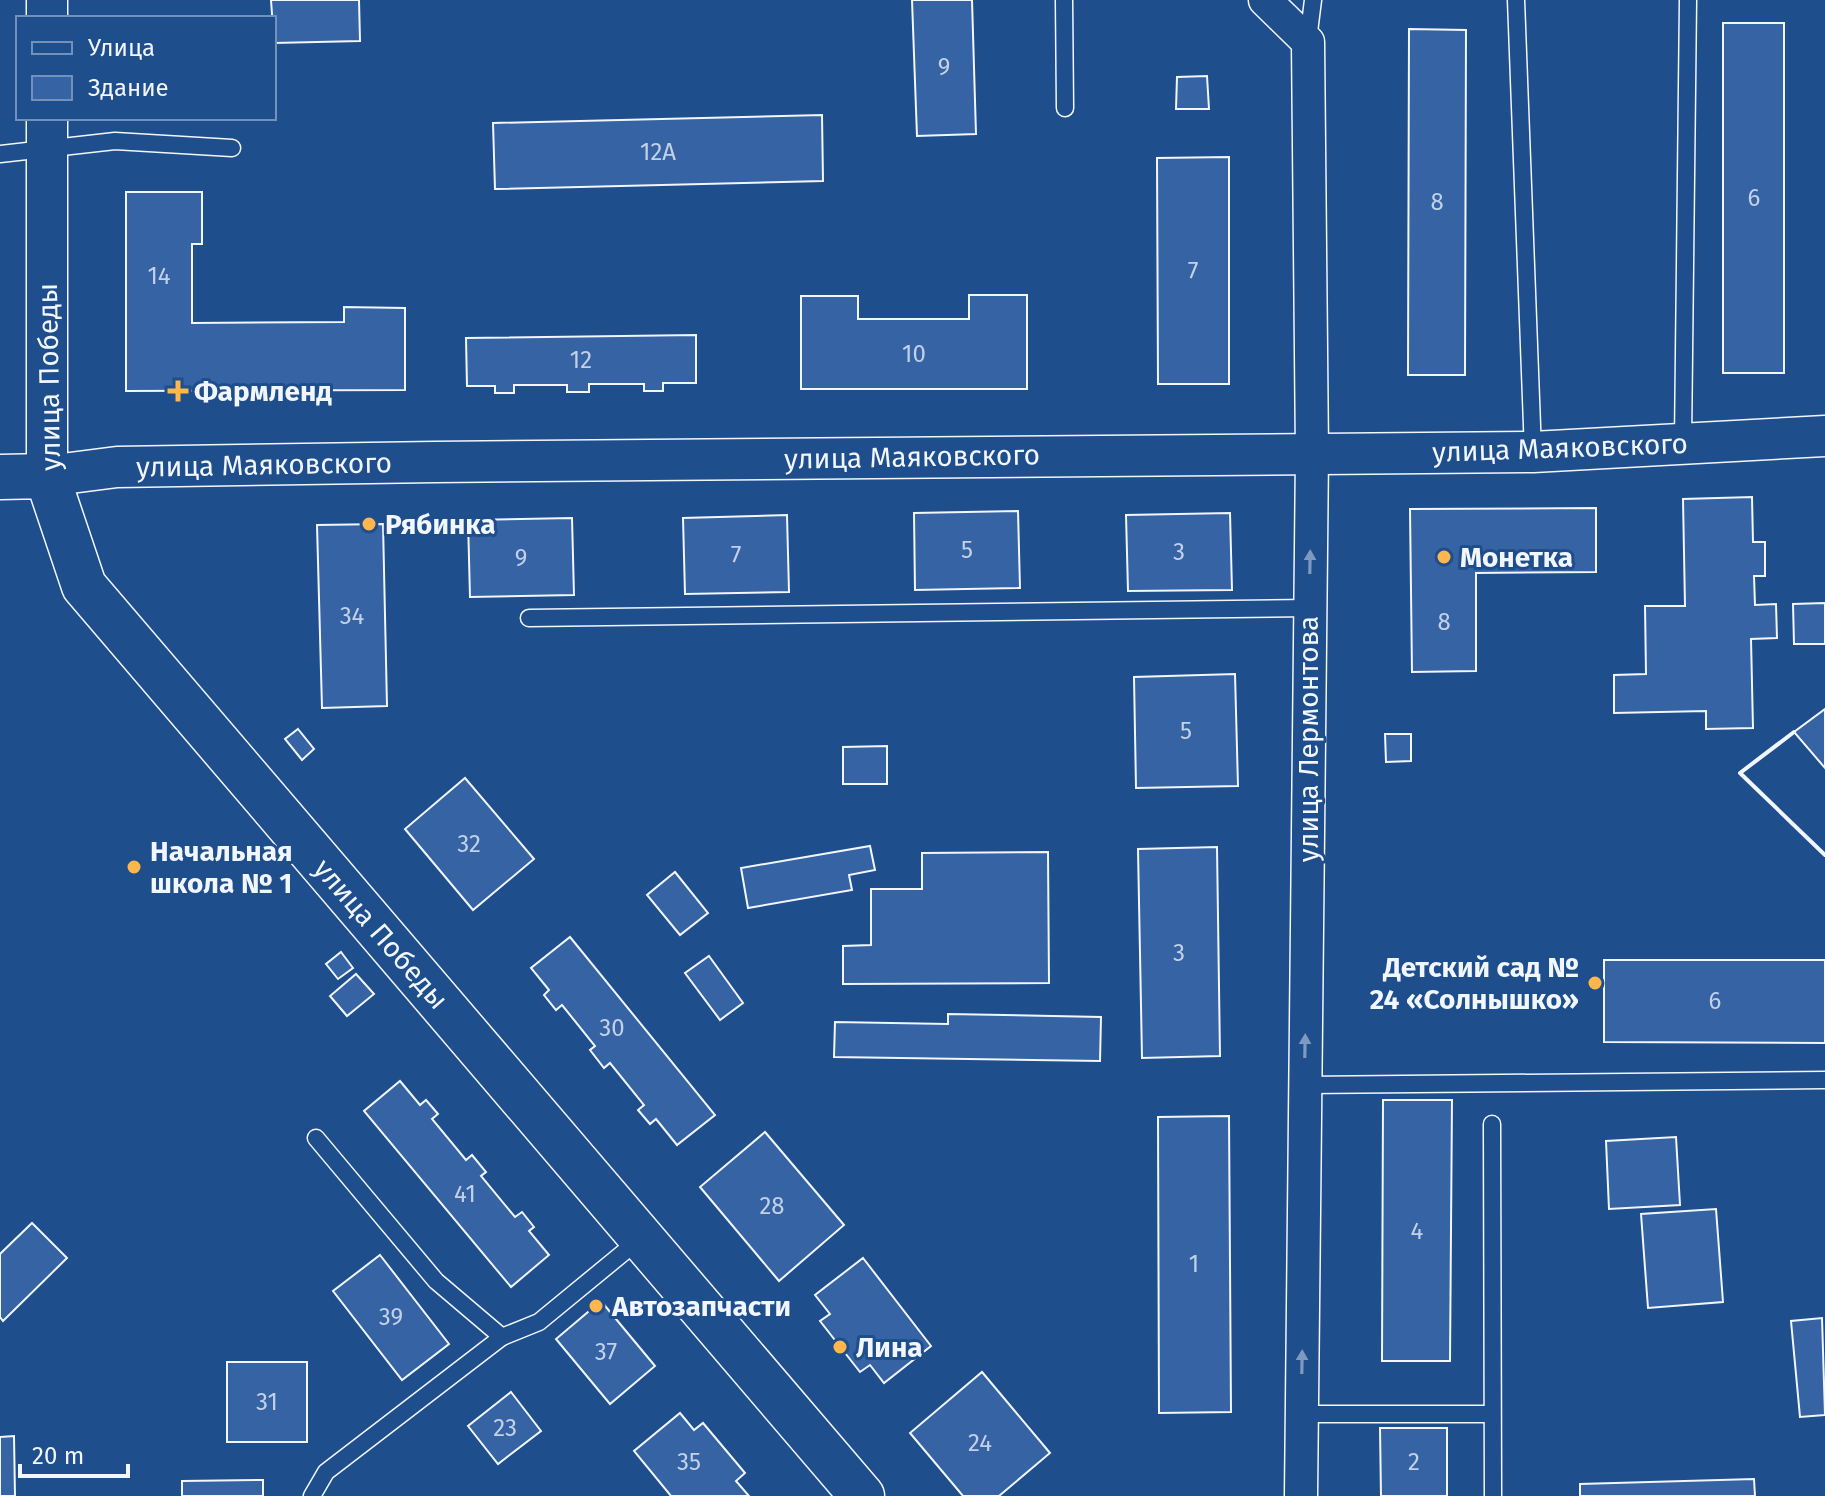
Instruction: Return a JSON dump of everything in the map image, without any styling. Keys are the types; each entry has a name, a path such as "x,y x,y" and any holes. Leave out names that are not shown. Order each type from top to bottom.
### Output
{"main road":[{"name":"улица Маяковского","path":"0,477 47,476"},
{"name":"улица Победы","path":"47,476 84,586 862,1496"}],"street":[{"path":"1265,0 1308,42"},
{"name":"улица Лермонтова","path":"1301,1496 1312,454 1308,42"},
{"name":"улица Победы","path":"47,133 47,476"},
{"name":"улица Маяковского","path":"47,476 117,467 1533,452 1825,436"}],"lane":[{"path":"1064,0 1065,108"},
{"path":"1308,42 1313,0"},
{"path":"1516,0 1533,452"},
{"path":"1683,445 1688,0"},
{"path":"0,154 47,133 115,141 232,148"},
{"path":"529,618 1309,608"},
{"path":"1305,1085 1825,1080"},
{"path":"1492,1124 1493,1496"},
{"path":"316,1138 436,1281 502,1337"},
{"path":"312,1496 326,1472 502,1337 539,1322 642,1238"},
{"path":"1302,1414 1492,1414"}],"building":[{"path":"271,0 359,0 360,41 276,43 276,16 272,16"},
{"path":"912,0 972,0 976,134 917,136"},
{"path":"1723,23 1784,23 1784,373 1723,373"},
{"path":"1409,29 1466,30 1465,375 1408,375"},
{"path":"1207,76 1209,109 1176,109 1177,77"},
{"path":"822,115 823,181 495,189 493,123"},
{"path":"1229,157 1229,384 1158,384 1157,158"},
{"path":"126,192 202,192 202,244 192,244 192,323 344,322 344,307 405,308 405,390 126,391"},
{"path":"969,295 1027,295 1027,389 801,389 801,296 858,296 858,319 969,319"},
{"path":"696,335 696,383 663,383 663,391 644,391 644,384 589,384 589,392 567,392 567,385 514,385 514,393 495,393 495,386 467,386 466,338"},
{"path":"1752,497 1753,542 1765,542 1765,576 1754,576 1755,605 1776,604 1777,638 1751,639 1753,728 1706,729 1706,711 1614,713 1614,675 1646,674 1645,606 1685,606 1683,499"},
{"path":"1596,508 1596,572 1476,573 1476,671 1412,672 1410,509"},
{"path":"1018,511 1020,588 915,590 914,513"},
{"path":"1230,513 1232,590 1128,591 1126,515"},
{"path":"787,515 789,592 685,594 683,518"},
{"path":"572,518 574,595 470,597 468,520"},
{"path":"383,524 387,706 322,708 317,525"},
{"path":"1825,603 1825,644 1794,644 1793,604"},
{"path":"1235,674 1238,786 1136,788 1134,677"},
{"path":"1825,709 1825,768 1794,732"},
{"path":"298,729 314,749 302,760 285,739"},
{"path":"1385,734 1411,734 1411,761 1386,762"},
{"path":"887,746 887,784 843,784 843,747"},
{"path":"465,778 534,859 473,910 405,829"},
{"path":"870,846 875,870 849,875 852,890 748,908 741,868"},
{"path":"1217,847 1220,1056 1142,1058 1138,849"},
{"path":"1048,852 1049,983 843,984 843,946 871,945 871,889 922,889 922,853"},
{"path":"675,872 708,913 680,935 647,895"},
{"path":"570,937 715,1115 677,1145 656,1119 650,1124 638,1110 644,1105 610,1063 604,1068 590,1050 595,1046 562,1005 556,1010 544,995 549,990 531,968"},
{"path":"341,952 353,968 338,979 326,964"},
{"path":"709,956 743,1003 720,1020 685,973"},
{"path":"1604,960 1825,960 1825,1043 1604,1042"},
{"path":"356,974 374,994 347,1016 330,996"},
{"path":"948,1014 1101,1017 1100,1061 834,1057 835,1022 948,1024"},
{"path":"400,1081 420,1105 426,1100 438,1114 432,1119 466,1160 472,1155 486,1172 481,1176 515,1217 522,1212 534,1227 529,1231 549,1255 511,1287 364,1111"},
{"path":"1383,1100 1452,1100 1450,1361 1382,1361"},
{"path":"1229,1116 1231,1412 1159,1413 1158,1117"},
{"path":"765,1132 844,1225 779,1281 700,1187"},
{"path":"1676,1137 1680,1205 1609,1209 1606,1141"},
{"path":"1716,1209 1723,1302 1648,1308 1641,1214"},
{"path":"32,1223 67,1258 3,1321 0,1317 0,1254"},
{"path":"380,1255 449,1344 402,1380 333,1291"},
{"path":"863,1258 931,1346 884,1383 870,1365 860,1372 820,1321 830,1314 815,1295"},
{"path":"601,1301 655,1366 610,1404 556,1339"},
{"path":"1822,1318 1825,1415 1800,1417 1791,1321"},
{"path":"227,1362 307,1362 307,1442 227,1442"},
{"path":"982,1372 1050,1453 999,1496 963,1496 910,1433"},
{"path":"511,1392 541,1431 498,1464 468,1426"},
{"path":"680,1413 694,1430 703,1423 745,1473 736,1481 749,1496 671,1496 634,1451"},
{"path":"1380,1428 1447,1428 1447,1496 1381,1496"},
{"path":"14,1436 15,1496 0,1496 0,1437"},
{"path":"1754,1479 1755,1496 1580,1496 1580,1484"},
{"path":"263,1480 263,1496 182,1496 182,1481"}],"wall":[{"path":"1794,732 1740,773 1825,855"}],"place":[{"name":"Фармленд","path":"178,391"},
{"name":"Рябинка","path":"369,524"},
{"name":"Монетка","path":"1444,557"},
{"name":"Начальная школа № 1","path":"134,867"},
{"name":"Детский сад № 24 «Солнышко»","path":"1595,983"},
{"name":"Автозапчасти","path":"596,1306"},
{"name":"Лина","path":"840,1347"}]}
